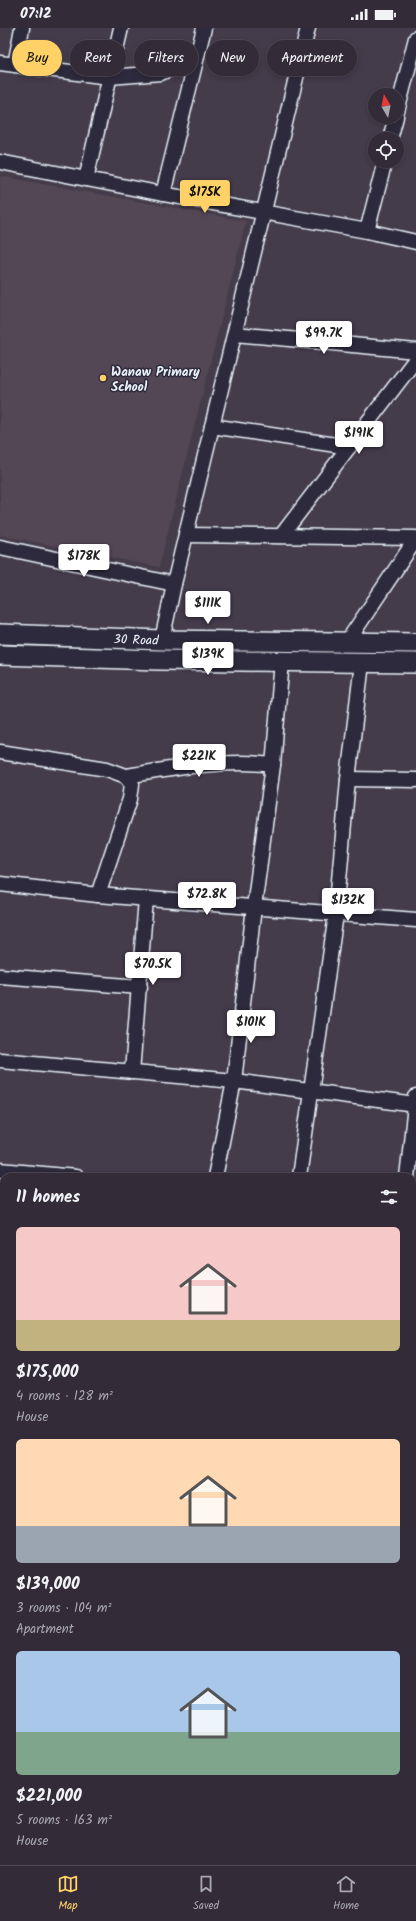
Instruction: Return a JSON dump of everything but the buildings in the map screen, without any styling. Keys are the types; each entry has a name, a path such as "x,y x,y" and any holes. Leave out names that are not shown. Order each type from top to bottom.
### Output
{"main road":[{"name":"30 Road","path":"0,634 162,640 416,644"},
{"name":"30 Road","path":"0,654 416,663"}],"street":[{"path":"20,40 22,28"},
{"path":"86,179 121,28"},
{"path":"198,50 204,28"},
{"path":"162,640 174,584 308,28"},
{"path":"403,88 416,38"},
{"path":"0,63 12,65"},
{"path":"62,71 109,77 134,75"},
{"path":"163,194 191,76"},
{"path":"0,162 163,194 367,230 416,242"},
{"path":"367,230 382,168"},
{"path":"235,334 416,351"},
{"path":"282,536 416,359"},
{"path":"212,426 349,447"},
{"path":"186,535 416,538"},
{"path":"347,642 416,538"},
{"path":"0,547 174,584"},
{"path":"216,1173 234,1081 254,907 273,765 282,661"},
{"path":"300,1173 336,914 348,779 362,663"},
{"path":"0,752 107,770 126,776 219,763 246,762 273,765"},
{"path":"98,895 130,799 132,784 126,776"},
{"path":"348,779 416,780"},
{"path":"0,884 98,895 416,920"},
{"path":"132,1072 146,899"},
{"path":"0,976 140,987"},
{"path":"0,1060 234,1081 311,1092 416,1102 407,1173"},
{"path":"0,1170 33,1173"}],"shaded area":[{"name":"Wanaw Primary School","path":"0,176 246,221 159,567 0,535"}],"place":[{"name":"Wanaw Primary School","path":"103,378"}]}
